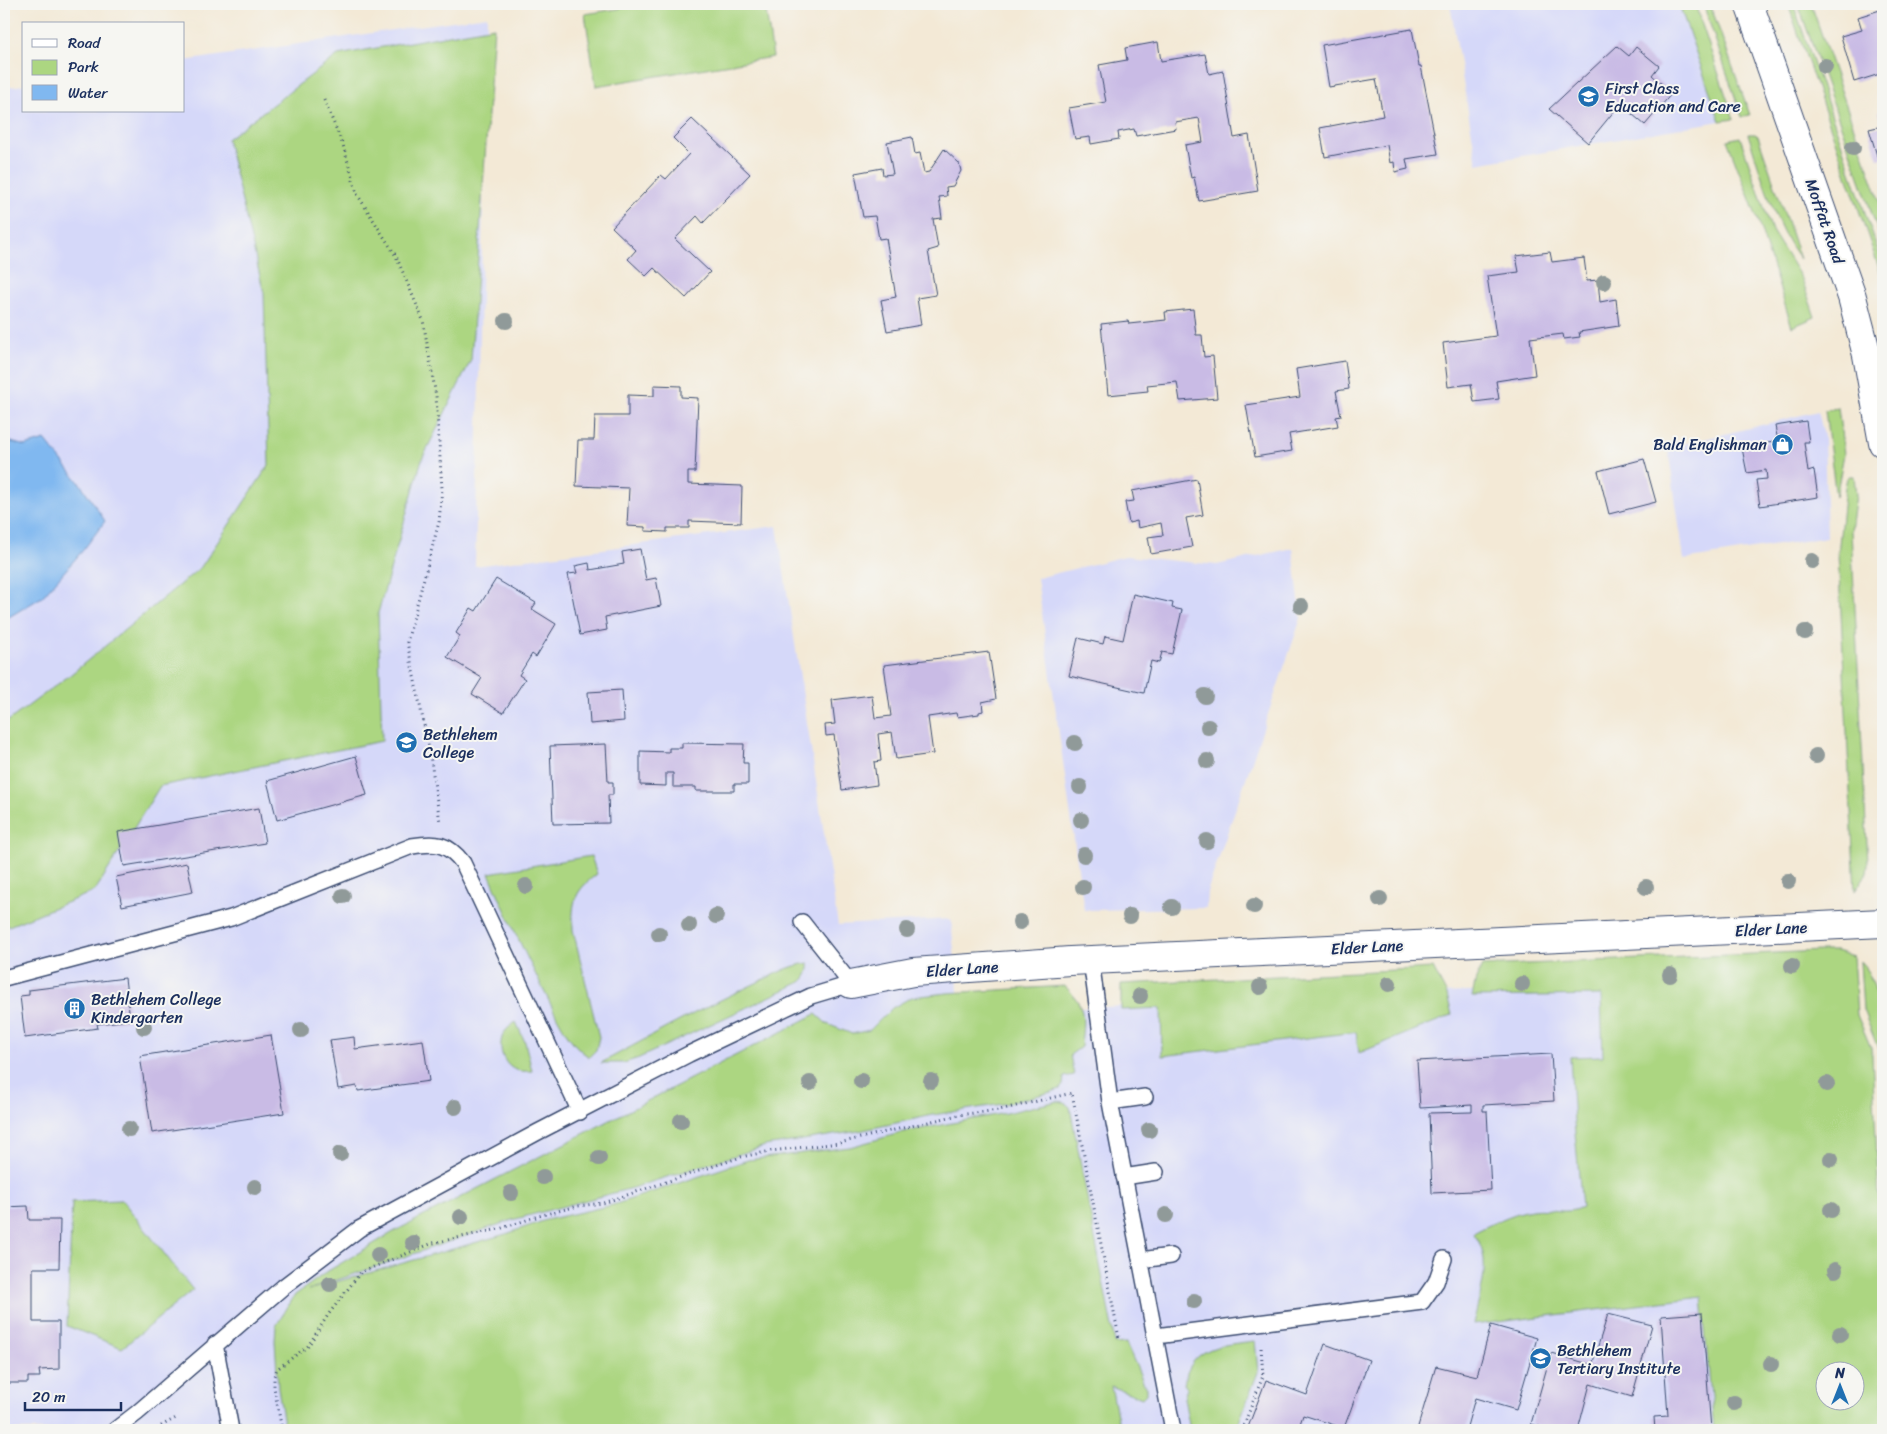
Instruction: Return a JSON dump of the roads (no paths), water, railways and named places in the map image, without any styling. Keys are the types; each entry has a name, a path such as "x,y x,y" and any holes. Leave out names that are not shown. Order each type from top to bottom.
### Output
{"street":[{"name":"Moffat Road","path":"1749,4 1852,297 1867,355 1883,443"},
{"name":"Elder Lane","path":"851,984 913,972 1091,960 1883,923"}],"lane":[{"path":"4,978 231,918 412,846 428,843 443,845 456,853 463,863 580,1112"},
{"path":"115,1430 282,1287 359,1229 538,1132 580,1112 689,1054 811,996 851,984 802,922"},
{"path":"1091,960 1110,1102 1173,1430"},
{"path":"1110,1102 1145,1097"},
{"path":"1124,1177 1156,1172"},
{"path":"1141,1260 1170,1256"},
{"path":"1156,1336 1422,1302 1436,1282 1444,1259"},
{"path":"215,1344 231,1430"}],"water":[{"path":"4,440 25,446 45,440 82,486 105,521 84,549 42,597 4,620"}],"place":[{"name":"First Class Education and Care","path":"1589,97"},
{"name":"Bald Englishman","path":"1783,444"},
{"name":"Bethlehem College","path":"407,743"},
{"name":"Bethlehem College Kindergarten","path":"75,1008"},
{"name":"Bethlehem Tertiary Institute","path":"1541,1359"}]}
